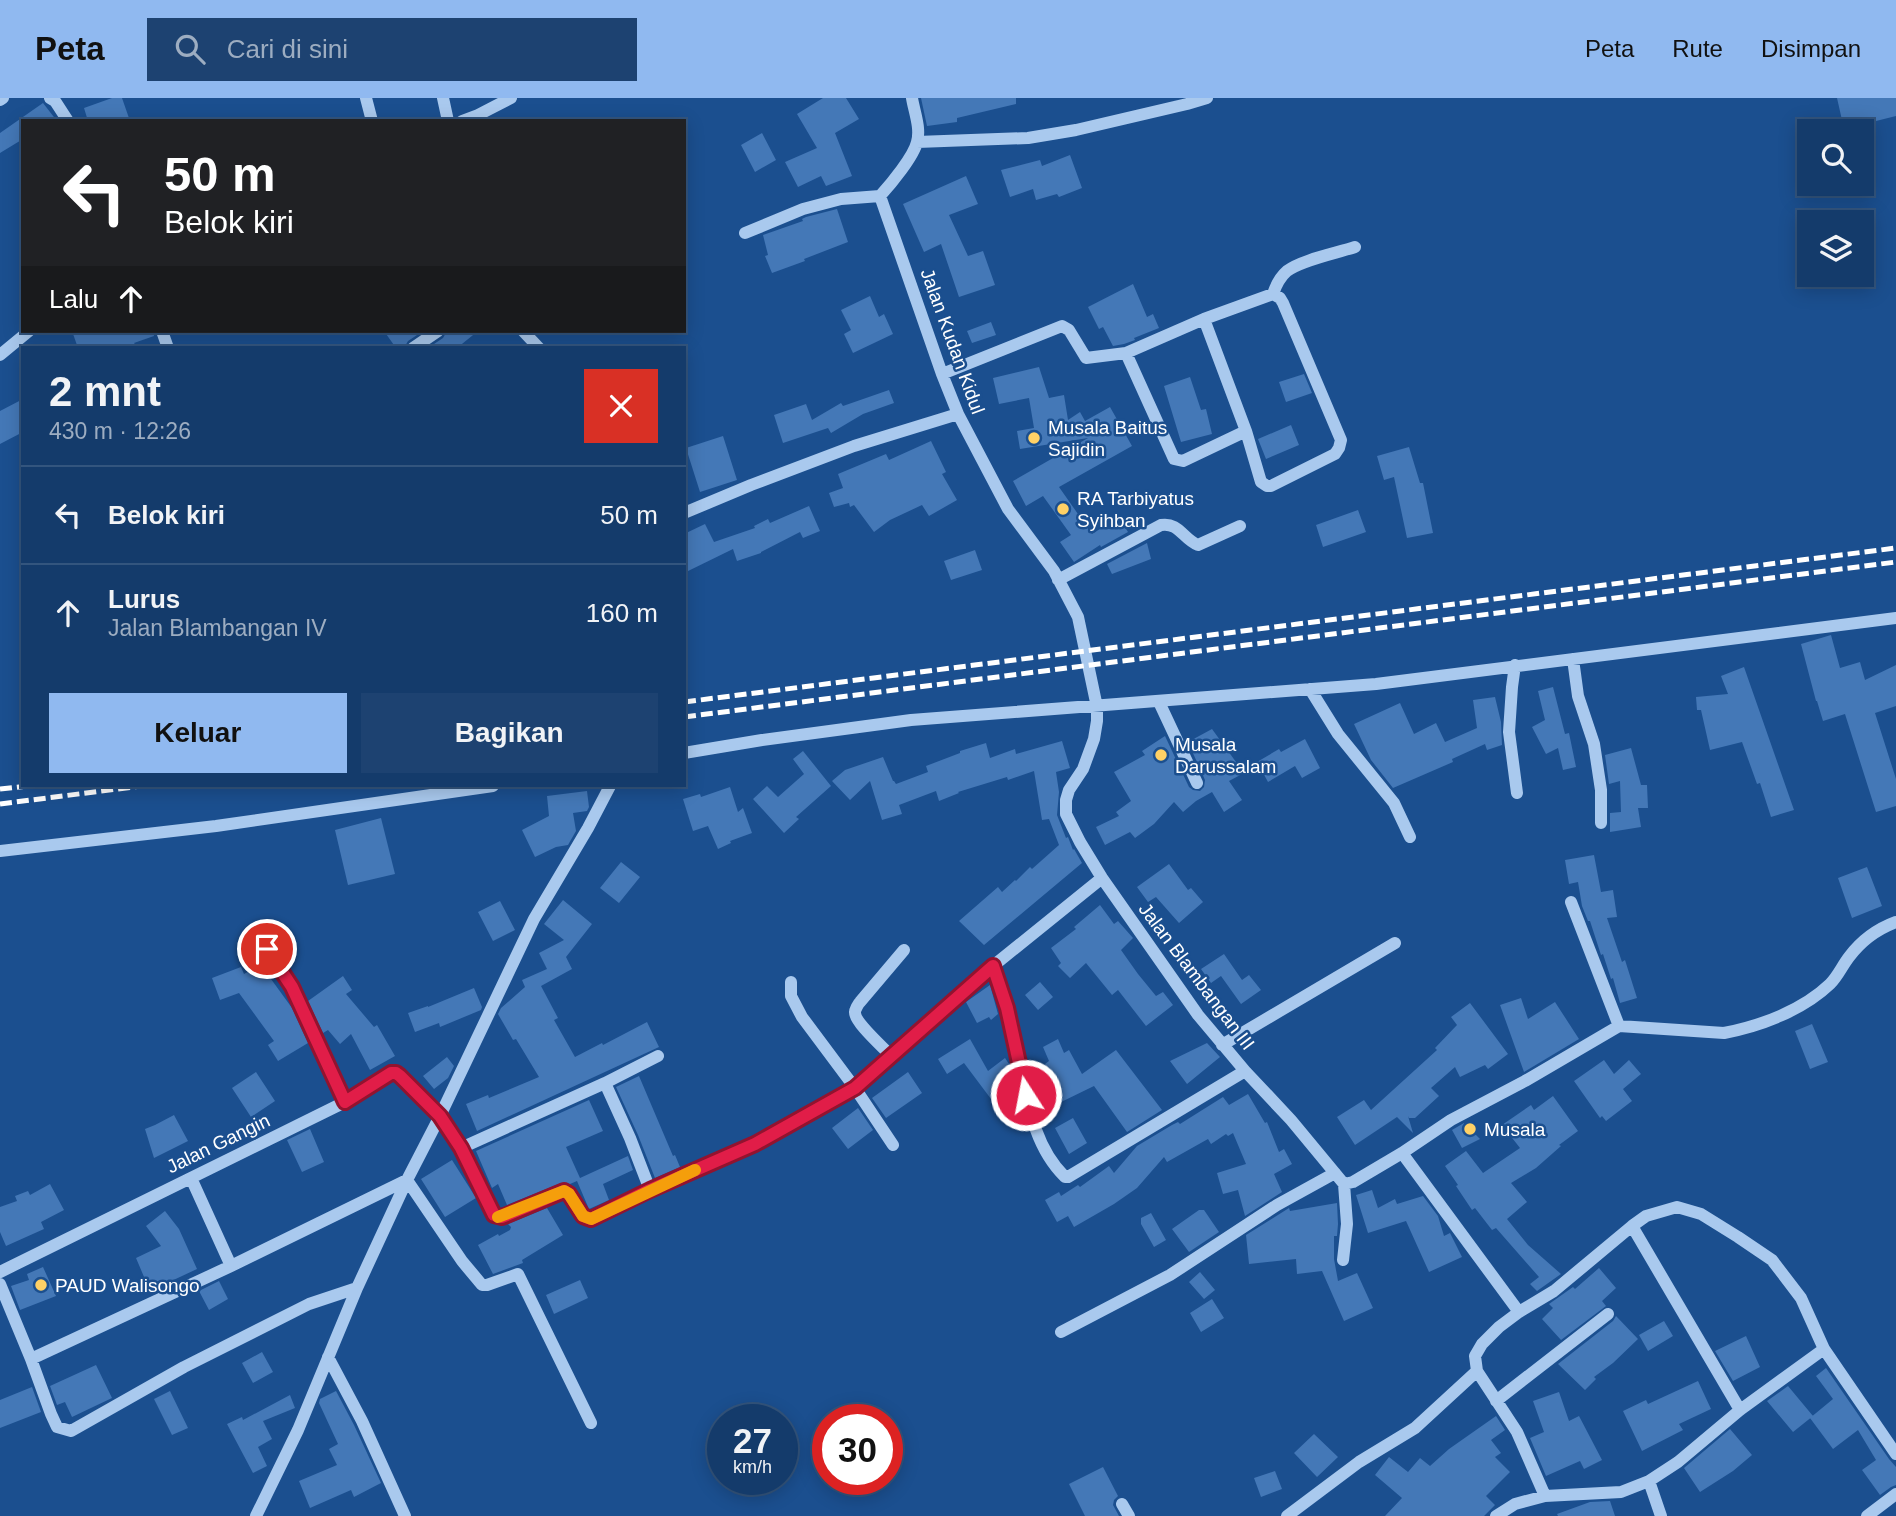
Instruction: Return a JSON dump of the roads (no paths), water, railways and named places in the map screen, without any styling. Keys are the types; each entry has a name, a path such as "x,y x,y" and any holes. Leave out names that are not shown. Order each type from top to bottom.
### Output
{"street":[{"path":"366,98 371,119"},
{"path":"443,98 448,119"},
{"path":"468,119 511,98"},
{"path":"745,233 803,209 841,200 880,196 896,179 918,142 912,98"},
{"path":"918,142 1028,138 1207,98"},
{"path":"56,99 67,119"},
{"name":"Jalan Kudan Kidul","path":"880,196 958,414 1008,509 1054,571 1078,617 1097,707"},
{"path":"1273,294 1277,282 1297,265 1355,247"},
{"path":"942,374 1062,326 1069,330 1086,358 1126,353 1204,319 1273,294 1283,303 1340,440 1335,454 1271,486 1261,482 1246,431 1204,319"},
{"path":"0,355 27,333"},
{"path":"416,346 435,333"},
{"path":"525,333 537,346"},
{"path":"1126,353 1174,459 1183,461 1246,431"},
{"path":"686,510 854,446 958,414"},
{"path":"1058,580 1161,525 1171,524 1189,541 1198,545 1240,526"},
{"path":"686,753 911,720 1376,684 1896,618"},
{"path":"1573,659 1578,696 1594,744 1601,790 1601,823"},
{"path":"1515,666 1509,732 1517,793"},
{"path":"1310,689 1338,734 1394,803 1410,837"},
{"path":"1159,702 1196,783"},
{"name":"Jalan Blambangan III","path":"1097,707 1094,738 1083,769 1069,790 1066,814 1102,878 1198,1015 1344,1184"},
{"path":"0,851 216,826 486,787"},
{"path":"256,1516 298,1430 357,1288 407,1180 534,919 609,787"},
{"path":"440,1116 461,1148 494,1215 502,1217 564,1191 569,1194 583,1216 591,1219 755,1144 855,1088 993,966 1102,878"},
{"path":"1571,902 1619,1026"},
{"path":"1343,1260 1347,1224 1344,1184 1353,1182 1451,1120 1619,1026 1724,1033 1737,1031 1796,1009 1832,982 1849,957 1868,937 1896,922"},
{"path":"1222,1045 1395,943"},
{"path":"267,949 292,987 345,1102"},
{"path":"891,1056 861,1024 855,1016 855,1010 904,950"},
{"path":"993,966 1007,1008 1038,1141 1065,1177 1245,1071"},
{"path":"791,982 791,996 802,1017 893,1144"},
{"path":"461,1148 606,1083 658,1056"},
{"name":"Jalan Gangin","path":"0,1272 345,1102 391,1073 396,1073 440,1116"},
{"path":"606,1083 650,1190"},
{"path":"1402,1153 1519,1312"},
{"path":"1061,1332 1170,1275 1277,1205 1335,1173"},
{"path":"191,1178 231,1266"},
{"path":"32,1359 407,1180"},
{"path":"407,1180 462,1261 482,1285 518,1274 591,1423"},
{"path":"1545,1496 1517,1432 1477,1371 1475,1356 1482,1344 1499,1327 1554,1291 1632,1226 1646,1216 1678,1207 1701,1214 1772,1261 1801,1298 1824,1349 1896,1454"},
{"path":"1632,1226 1740,1410"},
{"path":"0,1284 57,1427 71,1430 184,1367 309,1304 357,1288"},
{"path":"1496,1401 1608,1314"},
{"path":"1496,1516 1518,1510 1545,1496 1621,1492 1650,1481 1678,1462 1740,1410 1824,1349"},
{"path":"328,1357 362,1421 405,1516"},
{"path":"1287,1516 1359,1462 1415,1428 1477,1371"},
{"path":"1650,1481 1661,1516"},
{"path":"1867,1516 1896,1494"},
{"path":"1122,1504 1129,1516"}],"railway":[{"path":"686,702 1896,548"},
{"path":"686,717 1896,562"},
{"path":"0,789 21,787"},
{"path":"0,804 133,787"}],"place":[{"name":"Musala Baitus Sajidin","path":"1034,438"},
{"name":"RA Tarbiyatus Syihban","path":"1063,509"},
{"name":"Musala Darussalam","path":"1161,755"},
{"name":"Musala","path":"1470,1129"},
{"name":"PAUD Walisongo","path":"41,1285"}]}
